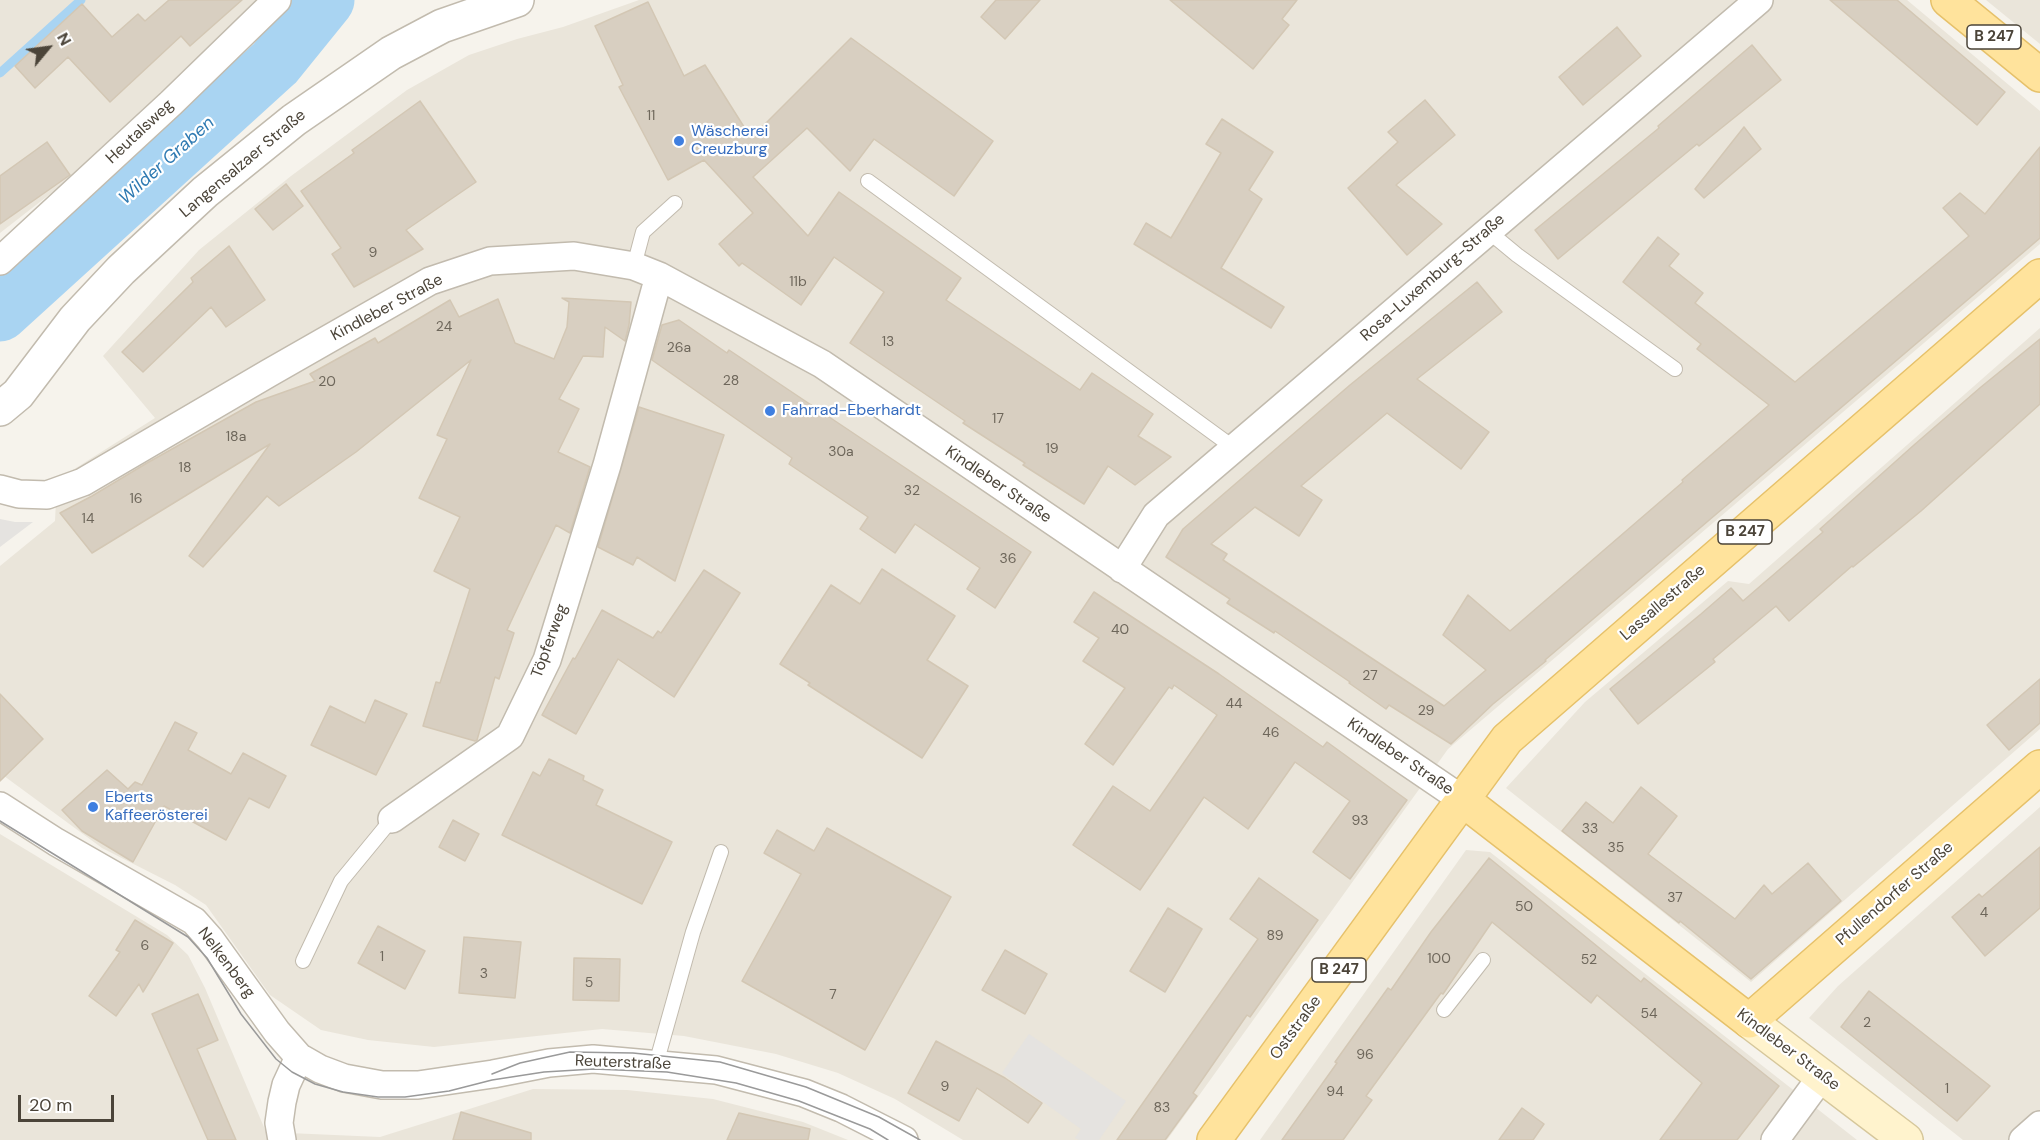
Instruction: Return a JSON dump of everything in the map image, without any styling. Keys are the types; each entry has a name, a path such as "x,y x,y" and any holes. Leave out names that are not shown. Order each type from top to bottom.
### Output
{"main road":[{"name":"B 247","path":"1948,0 2040,75"},
{"name":"Lassallestraße","path":"1463,800 1507,739 2040,276"},
{"name":"Pfullendorfer Straße","path":"1749,1021 2040,767"},
{"name":"Kindleber Straße","path":"1463,800 1906,1140"},
{"name":"Oststraße","path":"1214,1140 1463,800"}],"street":[{"name":"Heutalsweg","path":"0,261 171,103 277,0"},
{"name":"Langensalzaer Straße","path":"0,435 9,402 75,319 121,270 206,192 294,120 391,53 442,26 517,0"},
{"name":"Rosa-Luxemburg-Straße","path":"1122,569 1156,515 1759,0"},
{"name":"Kindleber Straße","path":"0,489 19,494 47,495 83,482 430,281 490,261 574,256 634,266 659,276 822,364 1463,800"},
{"name":"Töpferweg","path":"392,819 510,736 547,660 608,465 659,276"},
{"name":"Nelkenberg","path":"0,806 56,842 194,921 210,939 277,1032 299,1057"},
{"name":"Reuterstraße","path":"299,1057 320,1069 344,1078 382,1085 418,1085 565,1061 593,1059 716,1070 804,1093 841,1108 904,1140"},
{"path":"282,1140 279,1123 282,1102 286,1085 299,1057"},
{"path":"1775,1140 1822,1076"},
{"path":"2023,1140 2040,1125"}],"lane":[{"path":"868,181 1234,448"},
{"path":"634,266 643,232 675,203"},
{"path":"1488,231 1517,255 1675,369"},
{"name":"Töpferweg","path":"303,962 341,880 392,819"},
{"path":"656,1064 693,932 721,852"},
{"path":"1444,1010 1483,960"}],"shaded area":[{"path":"0,0 265,0 72,177 0,233"},
{"path":"639,0 1907,0 2040,111 2040,244 1448,749 1167,1140 963,1140 895,1099 838,1073 776,1054 684,1036 602,1029 434,1047 368,1040 321,1030 270,995 206,905 175,885 102,848 0,773 0,566 55,521 57,480 155,418 103,356 199,250 291,176 407,90 469,55 563,27"},
{"path":"1986,0 2040,0 2040,44"},
{"path":"2040,328 2040,729 1751,982 1506,788 1585,702 1728,581 1749,584"},
{"path":"0,519 15,522 33,522 0,547"},
{"path":"2040,807 2040,1140 1963,1140 1809,1018 1838,986"},
{"path":"0,834 167,935 188,955 205,988 266,1132 380,1137 533,1089 627,1090 713,1099 803,1122 848,1140 0,1140"},
{"path":"1466,850 1490,852 1857,1140 1260,1140"},
{"path":"1029,1034 1126,1101 1099,1140 1075,1138 1081,1129 1002,1073"}],"building":[{"path":"169,0 242,0 190,46 181,36 110,102 68,57 35,88 15,66 82,4 112,37 138,14 145,21"},
{"path":"996,0 1040,0 1005,39 981,17"},
{"path":"1170,0 1297,0 1282,19 1289,25 1253,69"},
{"path":"1830,0 1897,0 2005,92 1977,125"},
{"path":"648,2 684,76 705,65 751,138 851,38 993,141 954,196 874,139 850,171 807,128 753,177 808,236 839,192 961,278 946,300 1080,390 1092,373 1153,414 1138,436 1171,457 1135,485 1108,466 1084,504 1023,465 1025,463 963,423 965,421 850,343 884,292 834,257 801,305 742,263 739,266 719,244 753,213 704,160 668,180 619,87 623,85 595,26"},
{"path":"1617,27 1641,56 1583,105 1559,77"},
{"path":"1752,45 1781,80 1699,146 1697,144 1558,259 1535,230 1659,128 1658,126"},
{"path":"1425,100 1455,135 1396,185 1442,224 1407,255 1348,188 1398,142 1388,132"},
{"path":"420,101 476,182 406,230 423,249 354,287 332,254 341,248 301,191 354,153 352,150"},
{"path":"1222,119 1273,152 1249,190 1262,199 1221,268 1284,307 1271,328 1134,244 1146,223 1171,238 1221,153 1206,144"},
{"path":"1744,127 1761,149 1704,198 1695,189"},
{"path":"47,142 70,175 0,224 0,176"},
{"path":"2040,147 2040,238 1493,704 1451,744 1389,705 1386,709 1275,631 1274,633 1227,603 1230,599 1166,557 1183,529 1350,385 1477,282 1502,312 1417,379 1489,432 1461,469 1387,413 1301,486 1322,500 1299,536 1255,507 1211,544 1227,554 1223,560 1444,706 1486,670 1443,635 1468,595 1510,631 1769,405 1697,349 1701,344 1623,282 1658,237 1679,254 1669,266 1703,293 1695,303 1795,382 1969,236 1943,208 1960,193 1985,214"},
{"path":"286,184 303,206 273,230 255,209"},
{"path":"229,246 265,300 226,327 211,307 143,372 122,352 193,282 191,278"},
{"path":"562,298 631,302 629,325 625,341 605,327 603,357 583,356 559,399 579,409 558,452 590,467 570,533 556,525 507,630 514,633 499,679 495,677 475,741 423,726 436,682 440,683 470,589 434,571 460,517 419,498 447,439 437,435 471,360 356,452 279,506 267,496 203,567 189,556 270,444 92,553 60,513 256,402 315,381 310,374 375,338 378,343 450,300 459,317 498,299 515,343 554,359 567,327 569,302"},
{"path":"679,320 727,353 729,350 1031,552 995,608 967,589 980,568 915,524 895,553 860,529 868,517 789,464 792,458 652,360 662,325"},
{"path":"2040,339 2040,404 1921,511 1852,566 1789,621 1776,606 1713,659 1715,662 1638,724 1610,689 1731,588 1743,601 1823,532 1820,529 1914,445"},
{"path":"639,407 724,435 675,581 637,557 633,565 598,547"},
{"path":"882,569 955,616 927,660 968,686 922,758 808,685 810,683 780,664 831,585 860,604"},
{"path":"704,570 740,593 674,697 618,659 576,734 542,715 602,610 653,638 658,631 661,633"},
{"path":"1094,592 1219,674 1323,747 1327,742 1407,800 1350,879 1313,852 1350,801 1295,762 1248,829 1204,797 1140,890 1073,845 1113,786 1150,811 1217,715 1174,685 1172,689 1169,687 1113,765 1085,744 1125,688 1083,661 1099,638 1074,622"},
{"path":"2040,679 2040,723 2009,750 1987,725"},
{"path":"0,694 43,739 0,781"},
{"path":"375,700 407,714 376,775 311,745 330,706 365,723"},
{"path":"175,722 197,733 188,750 231,774 243,753 286,776 269,808 249,798 226,840 164,806 133,862 82,831 62,810 107,770 128,789 135,782 142,785"},
{"path":"549,759 584,776 583,780 603,790 596,805 672,842 642,904 502,835 533,772 540,776"},
{"path":"1641,787 1677,816 1648,854 1735,919 1764,885 1772,894 1808,863 1841,901 1751,979 1680,921 1679,923 1562,831 1586,802 1613,823"},
{"path":"453,820 479,834 465,861 439,847"},
{"path":"827,828 951,897 865,1050 742,981 801,874 764,853 777,830 814,851"},
{"path":"2040,847 2040,908 1985,956 1952,917 1979,894 1982,897"},
{"path":"1489,858 1641,982 1644,978 1779,1086 1737,1140 1660,1140 1702,1083 1597,995 1591,1003 1492,922 1443,994 1441,993 1366,1096 1372,1100 1343,1140 1282,1140 1388,988 1391,990 1431,932"},
{"path":"1259,878 1318,920 1250,1017 1247,1015 1193,1093 1197,1096 1165,1140 1117,1140 1258,939 1230,919"},
{"path":"1168,908 1202,929 1165,992 1130,971"},
{"path":"135,920 173,943 143,992 139,984 116,1016 89,996 120,952 116,950"},
{"path":"378,926 425,951 405,989 358,963"},
{"path":"464,937 521,942 515,998 459,993"},
{"path":"1005,950 1047,974 1025,1014 982,990"},
{"path":"574,958 620,959 619,1001 573,1000"},
{"path":"1869,991 1990,1086 1957,1121 1841,1027"},
{"path":"198,994 218,1040 197,1049 236,1140 208,1140 152,1014"},
{"path":"936,1041 1005,1078 1042,1103 1028,1123 977,1088 959,1121 908,1093"},
{"path":"1522,1108 1544,1124 1533,1140 1499,1140"},
{"path":"461,1112 531,1133 531,1140 453,1140"},
{"path":"739,1113 810,1129 808,1140 727,1140"}],"waterway":[{"path":"0,73 81,0"},
{"name":"Wilder Graben","path":"0,313 275,63 326,0"}],"tram line":[{"path":"0,821 188,937 207,958 241,1014 276,1059 292,1072 315,1084 343,1092 378,1097 405,1097 449,1091 492,1080 544,1072 594,1069 667,1072 736,1083 799,1101 870,1129 888,1140"},
{"path":"492,1074 520,1063 570,1052 633,1053 720,1062 806,1087 879,1117 920,1140"}],"place":[{"name":"Wäscherei Creuzburg","path":"679,141"},
{"name":"Fahrrad-Eberhardt","path":"770,411"},
{"name":"Eberts Kaffeerösterei","path":"93,807"}]}
